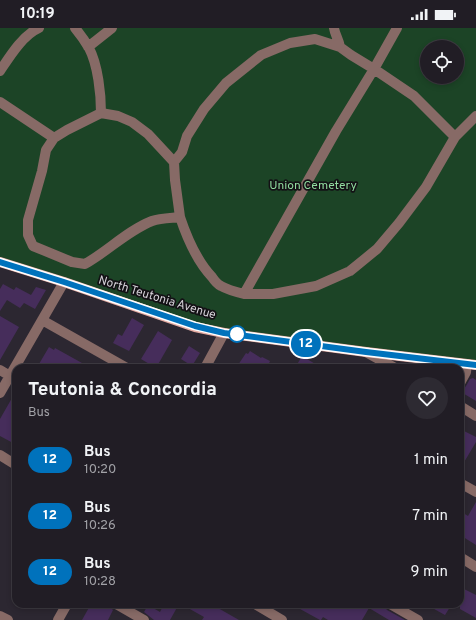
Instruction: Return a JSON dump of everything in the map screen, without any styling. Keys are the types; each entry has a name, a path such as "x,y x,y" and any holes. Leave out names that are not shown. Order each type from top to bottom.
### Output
{"main road":[{"name":"North Teutonia Avenue","path":"0,262 195,326 224,333 366,352 440,364 472,364"}],"street":[{"path":"0,71 15,50 32,31 39,28"},
{"path":"74,28 88,47 96,69 101,96 101,113"},
{"path":"88,47 112,28"},
{"path":"334,28 334,32 340,46"},
{"path":"244,294 336,131 374,70 397,28"},
{"path":"174,162 182,152 187,136 204,109 226,83 261,55 290,43 315,39 340,46 351,56 414,96 455,138"},
{"path":"0,102 54,138"},
{"path":"180,217 148,223 138,228 96,258 85,264 72,262 33,246 28,235 28,220 42,171 46,150 54,138 101,113 118,116 132,122 148,134 174,162 180,217 198,260 219,285 230,291 244,294 273,294 316,286 350,271 377,249 426,188 455,138 476,116"},
{"path":"20,364 42,320 64,282"},
{"path":"42,320 120,364"},
{"path":"207,364 224,333"},
{"path":"366,352 387,364"},
{"path":"464,376 472,364"},
{"path":"0,370 12,378"},
{"path":"0,393 12,380"},
{"path":"464,408 476,416"},
{"path":"0,455 12,462"},
{"path":"464,485 476,492"},
{"path":"464,559 476,566"},
{"path":"58,620 65,608"},
{"path":"123,608 144,620"},
{"path":"262,608 282,620"},
{"path":"397,608 418,620"},
{"path":"0,616 8,620"}],"green space":[{"name":"Union Cemetery","path":"0,28 476,28 476,365 224,333 0,262"}],"building":[{"path":"3,284 14,290 16,287 31,295 36,287 46,290 35,309 24,303 20,308 7,300 0,311 0,289"},
{"path":"0,316 19,327 0,360"},
{"path":"132,318 144,325 129,351 113,343 118,334 122,336"},
{"path":"158,331 172,340 158,364 149,364 141,359"},
{"path":"189,346 200,353 193,364 189,364 181,359"},
{"path":"49,347 54,350 55,348 84,364 39,364"},
{"path":"250,351 261,358 262,357 270,361 269,364 239,364 246,353 248,354"},
{"path":"302,356 315,364 297,364"},
{"path":"473,378 476,380 476,401 464,394 464,388 470,379"},
{"path":"12,398 12,442 0,436 0,419"},
{"path":"464,431 476,437 476,442 464,462"},
{"path":"476,502 476,545 464,538 464,514 468,516"},
{"path":"464,589 476,595 476,618 460,609 464,608"},
{"path":"89,608 111,608 113,610 108,620 82,620"},
{"path":"146,608 153,608 160,612 162,608 177,608 170,620 154,620 144,612"},
{"path":"188,608 218,608 239,620 202,620 204,617"},
{"path":"298,608 369,608 362,620 328,620 323,617 320,620"},
{"path":"369,608 386,608 405,620 389,620"},
{"path":"432,608 449,608 445,615"}],"bus line":[{"name":"12","path":"0,262 64,282 150,312 224,333 476,365"}]}
